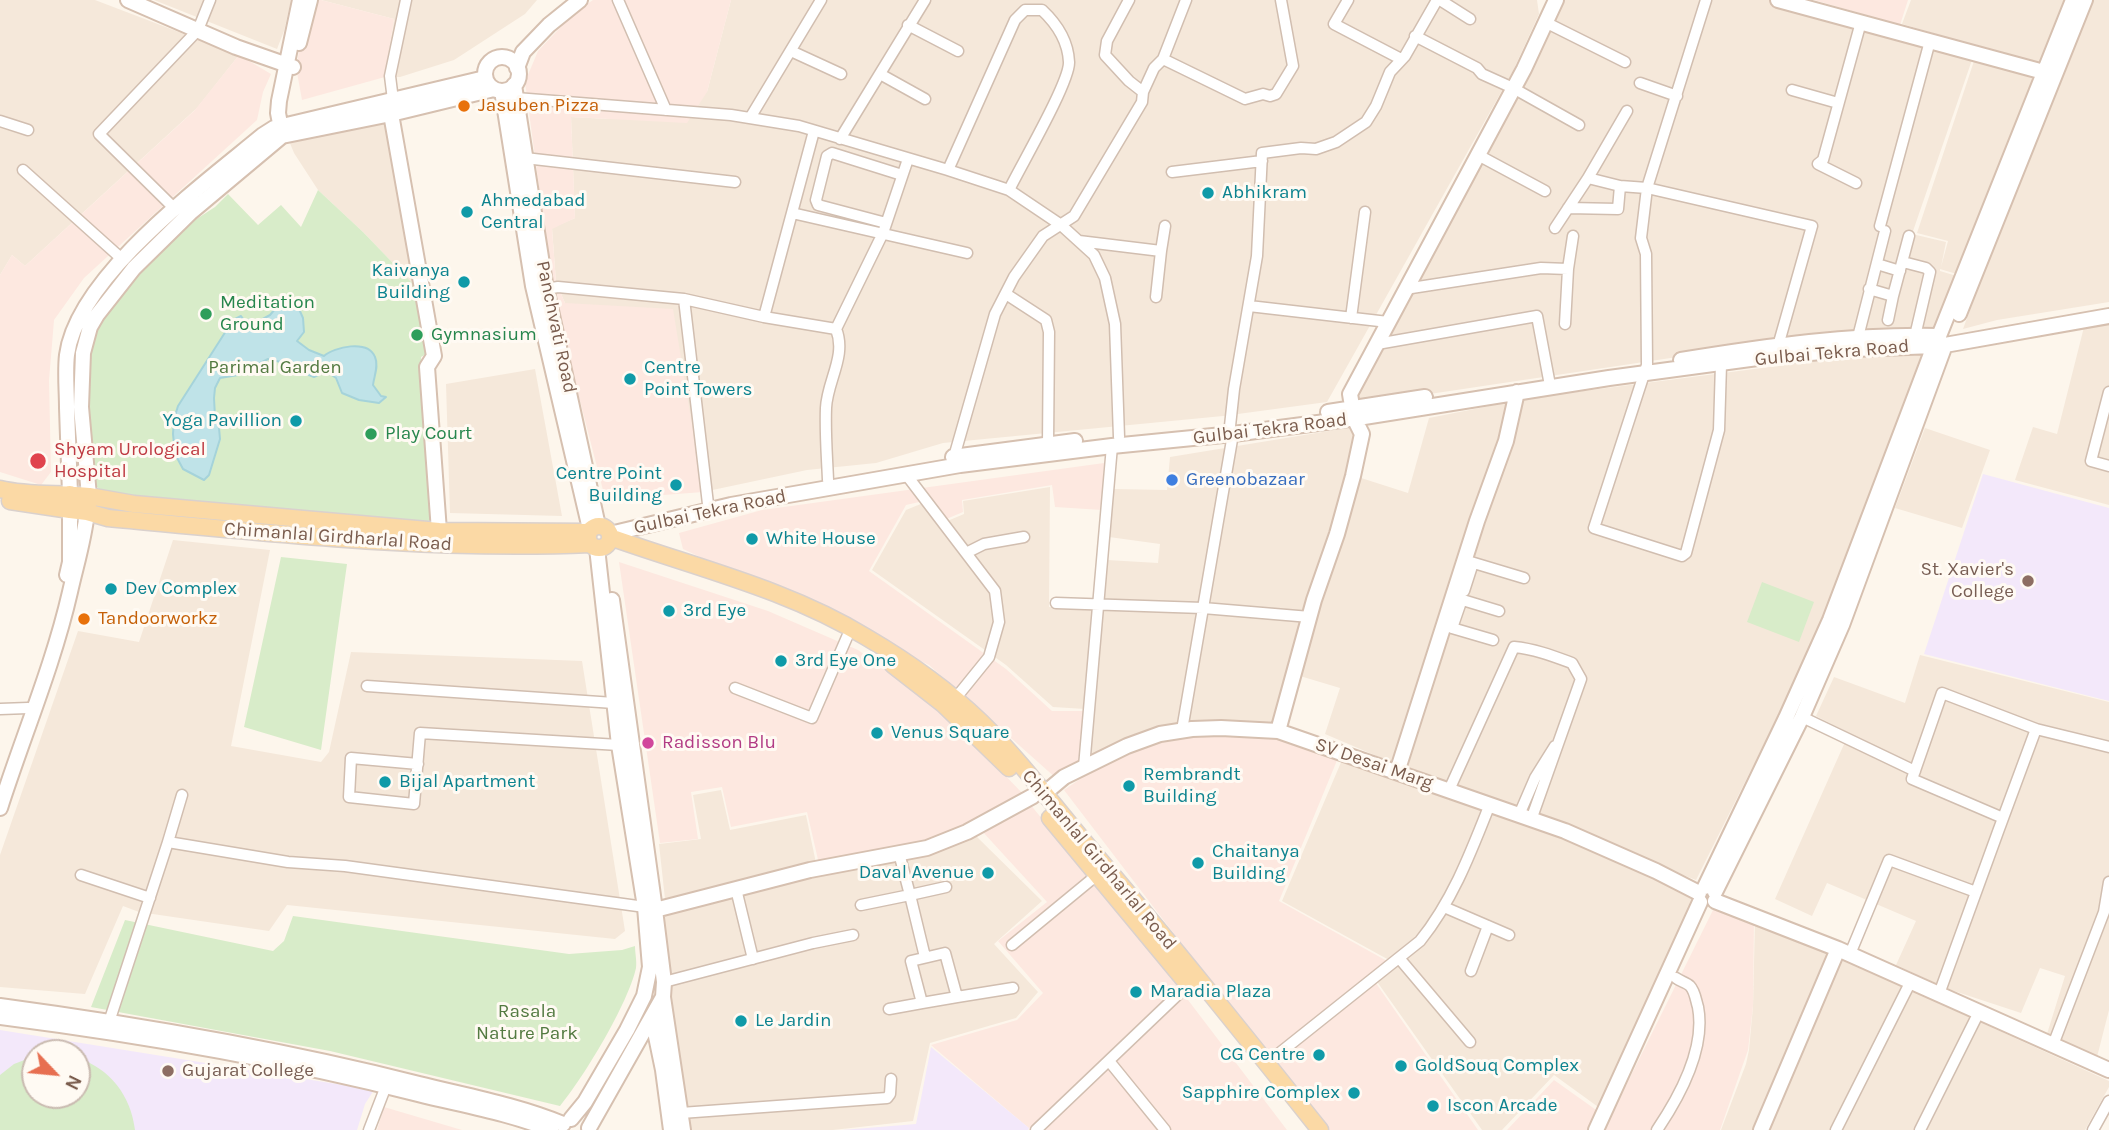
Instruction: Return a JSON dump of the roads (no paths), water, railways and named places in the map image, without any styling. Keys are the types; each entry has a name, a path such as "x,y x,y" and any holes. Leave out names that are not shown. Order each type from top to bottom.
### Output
{"main road":[{"path":"286,130 278,113 300,0"},
{"path":"289,65 310,0"},
{"path":"0,785 46,659 70,562 68,354 75,326 85,306 122,259 175,209 262,135 392,107 502,88 518,77 513,63 517,45 566,0"},
{"path":"513,63 549,25 580,0"},
{"path":"1778,0 2050,74"},
{"path":"2050,74 2073,0"},
{"path":"1596,1130 1707,897 1830,620 2050,74 2085,0"},
{"path":"133,1 236,47 289,65"},
{"path":"1278,731 1353,476 1362,434 1353,413 1350,394 1513,88 1553,2"},
{"path":"502,88 486,67 496,58 513,63"},
{"name":"Panchvati Road","path":"502,88 525,158 546,289 600,537"},
{"name":"Panchvati Road","path":"502,88 533,286 600,537"},
{"path":"392,107 433,356 427,367 439,531"},
{"path":"0,808 46,680 84,542 88,504 81,383 83,354 90,327 107,300 134,268 190,213 286,130"},
{"name":"Gulbai Tekra Road","path":"600,537 731,505 905,474 1116,442 1232,430 1517,393 1753,348 1858,337 1916,336 1942,340 2109,306"},
{"name":"Gulbai Tekra Road","path":"1353,413 1549,380 1942,340 2109,316"},
{"path":"1606,1130 1676,978 1707,897 1802,717 1842,625 1942,340"},
{"path":"1397,772 1459,596 1506,441 1517,393"},
{"name":"Gulbai Tekra Road","path":"600,537 661,515 828,480 954,457 1048,444 1116,442"},
{"path":"0,489 57,495 70,502"},
{"path":"0,499 88,504"},
{"name":"Chimanlal Girdharlal Road","path":"88,504 108,518 335,540 409,544 600,537 647,561 769,600 847,637 895,666 943,704 1039,795 1097,875 1306,1130"},
{"name":"Chimanlal Girdharlal Road","path":"88,504 134,504 439,531 600,537 762,587 822,612 901,659 981,722 1320,1130"},
{"path":"600,537 619,745 664,982 663,997 683,1130"},
{"path":"561,1126 585,1102 644,996 650,967 650,909 600,537"},
{"name":"SV Desai Marg","path":"650,909 810,870 927,848 967,832 1039,795 1083,767 1160,734 1221,728 1278,731 1564,831 1707,897 1844,951 2109,1070"},
{"path":"1761,1130 1844,951"},
{"path":"0,1017 163,1041 386,1086 561,1126 581,1120 589,1129 663,997"},
{"path":"0,1006 228,1043 389,1076 561,1126"},
{"path":"652,1017 671,1130"}],"street":[{"path":"175,209 99,134 198,30 210,0"},
{"path":"392,107 390,76 406,0"},
{"path":"618,0 666,110"},
{"path":"750,118 821,0"},
{"path":"840,139 925,0"},
{"path":"1129,0 1107,41 1105,55 1143,92"},
{"path":"954,457 995,314 1043,236 1074,216 1142,102 1143,92 1154,68 1163,59 1186,0"},
{"path":"1163,59 1245,99 1262,94 1270,96 1276,93 1293,66 1281,0"},
{"path":"1348,0 1334,24 1401,59"},
{"path":"1182,730 1232,430 1234,388 1257,256 1262,153 1301,148 1316,149 1336,142 1366,122 1390,72 1438,0 1470,19"},
{"path":"1706,0 1647,188 1641,239 1646,254 1645,369 1594,528 1682,556 1686,553 1719,430 1721,363"},
{"path":"948,170 1015,20 1026,10 1042,10 1057,24 1070,64 1062,86 1009,190"},
{"path":"1545,22 1625,62"},
{"path":"1856,183 1818,164 1823,160 1861,22"},
{"path":"908,25 958,51"},
{"path":"1415,36 1578,125"},
{"path":"1858,337 1930,41"},
{"path":"791,51 841,74"},
{"path":"880,74 925,99"},
{"path":"1640,83 1676,96"},
{"path":"502,88 666,110 750,118 814,131 1009,190 1061,225 1094,254 1105,278 1115,324 1116,442 1083,767"},
{"path":"1792,90 1838,103"},
{"path":"1555,228 1627,111"},
{"path":"0,121 27,130"},
{"path":"764,317 814,131"},
{"path":"902,175 832,153 827,156 816,200 818,205 967,253"},
{"path":"1478,155 1545,191"},
{"path":"525,158 735,182"},
{"path":"828,480 826,406 840,351 841,341 836,329 885,228 908,159"},
{"path":"1172,172 1262,161"},
{"path":"23,170 122,259"},
{"path":"1588,178 1620,186 1647,188 1812,226 1778,346"},
{"path":"1568,208 1618,209 1620,186"},
{"path":"1350,318 1366,212"},
{"path":"792,213 885,228"},
{"path":"1156,297 1166,226"},
{"path":"1565,324 1573,236"},
{"path":"1888,320 1909,236"},
{"path":"1079,241 1161,251"},
{"path":"1877,264 1926,268 1930,272 1916,336"},
{"path":"1405,289 1541,268 1568,268"},
{"path":"546,289 558,287 684,299 764,317 836,329"},
{"path":"1869,289 1893,296"},
{"path":"1006,294 1046,320 1049,332 1048,444"},
{"path":"684,299 708,504"},
{"path":"1248,306 1388,322"},
{"path":"1377,344 1537,316 1549,380"},
{"path":"2109,392 2091,461 2109,466"},
{"path":"905,474 995,591 999,622 989,657 955,699"},
{"path":"966,554 984,544 1024,537"},
{"path":"1469,562 1524,578"},
{"path":"1459,596 1499,611"},
{"path":"1056,603 1203,608 1310,617"},
{"path":"1448,627 1493,640"},
{"path":"736,688 812,718 847,637"},
{"path":"1449,790 1514,647 1532,649 1572,663 1581,679 1560,740 1535,778 1525,817"},
{"path":"367,686 614,703"},
{"path":"2003,818 1912,779 1942,693 2036,729 2109,747"},
{"path":"0,709 28,708"},
{"path":"1802,717 1915,771"},
{"path":"1939,994 2036,729"},
{"path":"418,764 351,758 349,797 414,804 418,764 420,733 619,745"},
{"path":"110,1022 182,795"},
{"path":"1267,1063 1420,941 1444,907 1461,876 1490,804"},
{"path":"168,842 288,862 345,866 650,909"},
{"path":"899,853 925,957"},
{"path":"1844,951 1889,860 1976,892"},
{"path":"82,874 150,898"},
{"path":"1012,945 1097,875"},
{"path":"2053,1045 2104,912 2109,882"},
{"path":"861,905 946,887"},
{"path":"736,889 754,959"},
{"path":"1444,907 1509,935"},
{"path":"1471,971 1488,926"},
{"path":"664,982 853,935"},
{"path":"922,1003 911,961 945,953 957,997"},
{"path":"1399,958 1470,1042"},
{"path":"1657,1130 1674,1106 1691,1067 1699,1026 1696,997 1691,987 1676,978"},
{"path":"1836,1130 1911,981"},
{"path":"1036,1130 1188,985"},
{"path":"889,1009 1013,988"},
{"path":"1920,1130 1979,1012"},
{"path":"1109,1061 1165,1130"},
{"path":"681,1113 887,1098 890,1094 891,1079"},
{"path":"369,1130 386,1086"},
{"path":"2093,1130 2109,1101"}],"water":[{"path":"290,306 299,309 303,318 304,332 297,341 309,350 324,356 351,346 371,351 377,364 373,385 381,396 386,397 379,403 359,400 342,393 336,378 326,371 314,377 289,364 268,359 238,375 220,378 214,398 220,439 209,475 204,480 183,469 175,454 173,434 178,406 233,320 241,316 246,323 250,319 259,321 275,309"}],"place":[{"name":"Jasuben Pizza","path":"464,106"},
{"name":"Abhikram","path":"1208,193"},
{"name":"Ahmedabad Central","path":"467,212"},
{"name":"Kaivanya Building","path":"464,282"},
{"name":"Meditation Ground","path":"206,314"},
{"name":"Gymnasium","path":"417,335"},
{"name":"Centre Point Towers","path":"630,379"},
{"name":"Yoga Pavillion","path":"296,421"},
{"name":"Play Court","path":"371,434"},
{"name":"Shyam Urological Hospital","path":"38,461"},
{"name":"Greenobazaar","path":"1172,480"},
{"name":"Centre Point Building","path":"676,485"},
{"name":"White House","path":"752,539"},
{"name":"St. Xavier's College","path":"2028,581"},
{"name":"Dev Complex","path":"111,589"},
{"name":"3rd Eye","path":"669,611"},
{"name":"Tandoorworkz","path":"84,619"},
{"name":"3rd Eye One","path":"781,661"},
{"name":"Venus Square","path":"877,733"},
{"name":"Radisson Blu","path":"648,743"},
{"name":"Bijal Apartment","path":"385,782"},
{"name":"Rembrandt Building","path":"1129,786"},
{"name":"Chaitanya Building","path":"1198,863"},
{"name":"Daval Avenue","path":"988,873"},
{"name":"Maradia Plaza","path":"1136,992"},
{"name":"Le Jardin","path":"741,1021"},
{"name":"CG Centre","path":"1319,1055"},
{"name":"GoldSouq Complex","path":"1401,1066"},
{"name":"Gujarat College","path":"168,1071"},
{"name":"Sapphire Complex","path":"1354,1093"},
{"name":"Iscon Arcade","path":"1433,1106"}],"park label":[{"name":"Parimal Garden","path":"275,368"},
{"name":"Rasala Nature Park","path":"527,1023"}]}
